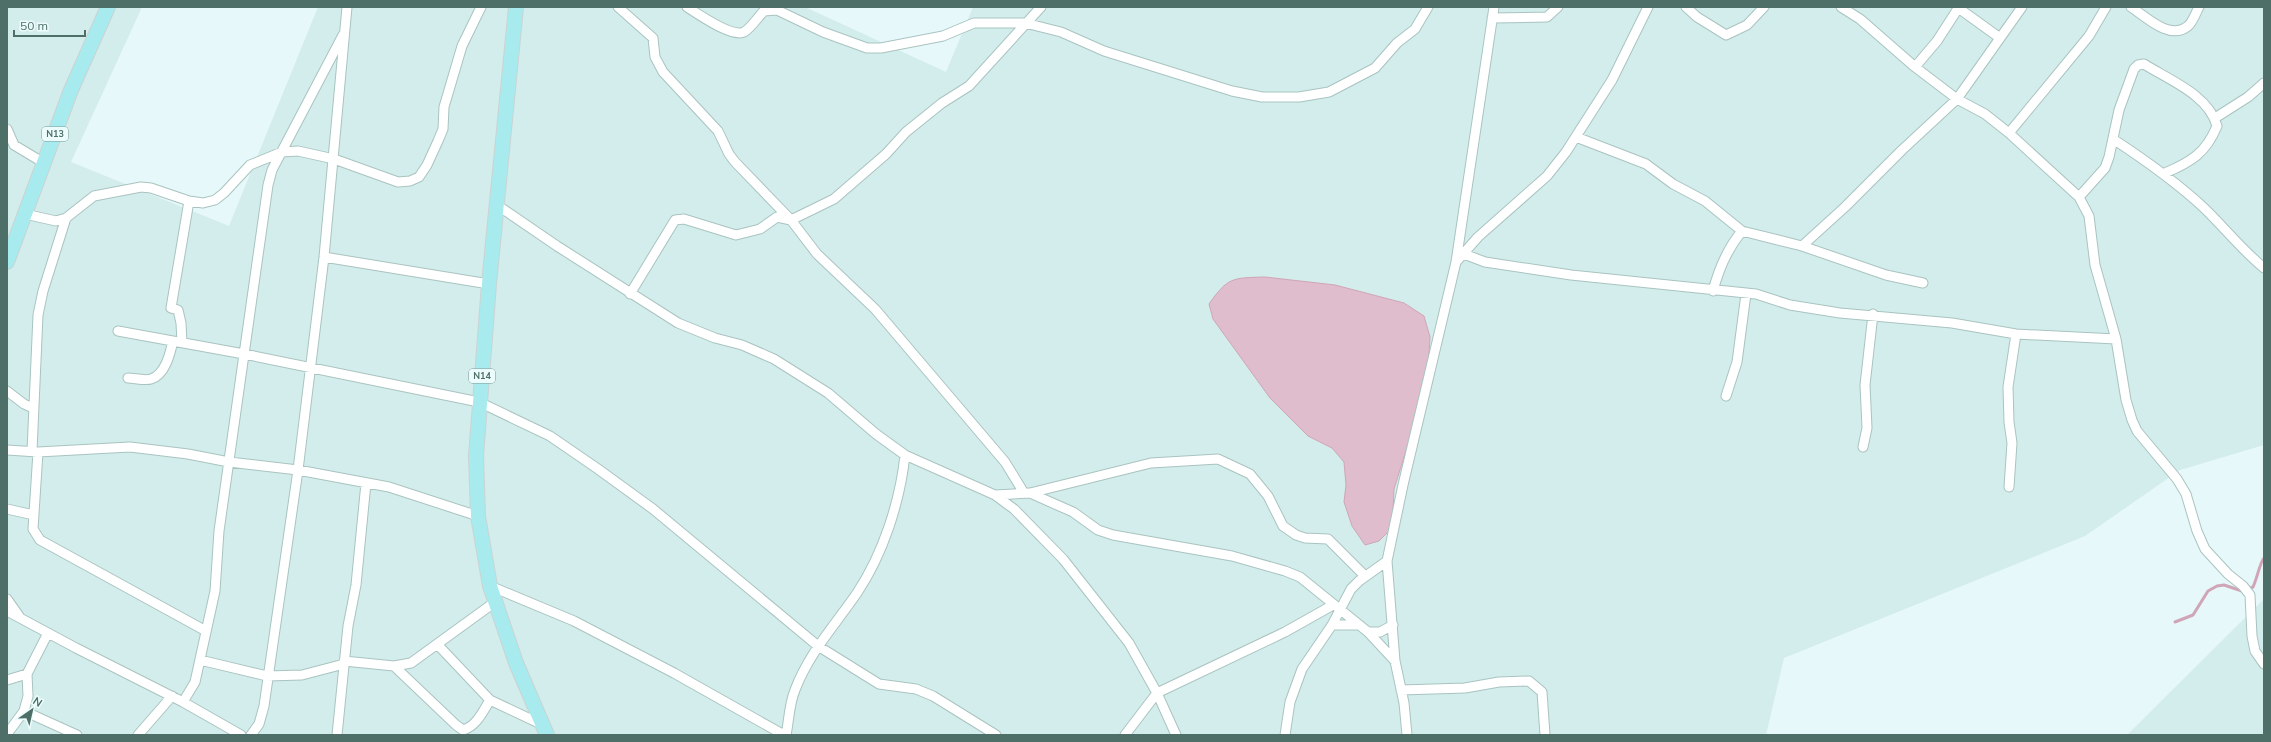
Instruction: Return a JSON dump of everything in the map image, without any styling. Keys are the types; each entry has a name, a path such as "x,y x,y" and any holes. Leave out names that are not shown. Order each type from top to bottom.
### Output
{"main road":[{"name":"N14","path":"516,7 489,284 480,402 476,456 478,516 490,586 495,602 516,663 545,730"},
{"name":"N13","path":"7,262 71,90 106,8"}],"street":[{"path":"251,735 259,724 264,706 267,676 298,470 324,257 347,7"},
{"path":"25,214 56,221 66,218 94,196 141,187 151,188 189,201 203,203 215,200 224,194 250,165 282,152 298,151 334,158 398,182 410,181 419,177 427,165 443,129 444,107 462,46 481,7"},
{"path":"618,7 653,38 655,57 662,72 718,131 734,162 790,220 818,254 875,309 1005,462 1027,493 1073,512 1098,530 1113,535 1232,556 1285,571 1300,578 1368,632 1395,661"},
{"path":"687,7 737,34 745,32 764,11 776,10 822,32 868,48 881,48 943,36 974,23 1025,23 1061,32 1104,51 1232,91 1262,97 1299,97 1328,92 1375,68 1397,43 1415,29 1428,7"},
{"path":"630,294 669,227 675,220 684,219 736,235 760,229 778,216 790,220 834,199 886,154 906,132 942,103 969,86 1041,7"},
{"path":"1407,735 1401,690 1395,661 1387,561 1403,485 1456,262 1494,7"},
{"path":"1492,18 1547,17 1558,7"},
{"path":"1456,262 1478,238 1547,176 1576,137 1612,80 1648,7"},
{"path":"1686,7 1726,35 1747,25 1764,7"},
{"path":"1841,7 1860,19 1915,67 1957,99 1985,114 2009,133 2079,197 2089,216 2095,265 2116,339 2126,400 2132,420 2137,431 2177,479 2186,494 2196,532 2205,548 2228,574 2243,586 2250,595 2252,636 2255,651 2264,664"},
{"path":"1915,67 1937,41 1958,7 2000,38"},
{"path":"1802,246 1845,207 1902,150 1957,99 2022,7"},
{"path":"2009,133 2089,36 2106,7"},
{"path":"2131,7 2169,31 2180,30 2189,26 2199,7"},
{"path":"183,702 194,682 215,591 219,531 265,199 272,170 319,78 345,32"},
{"path":"2079,197 2105,168 2119,110 2134,69 2138,65 2144,64 2179,85 2204,103 2215,118 2217,126 2204,149 2190,162 2165,173"},
{"path":"2215,118 2242,101 2264,83"},
{"path":"7,130 14,145 44,163"},
{"path":"1576,137 1646,164 1673,184 1705,201 1742,231 1802,246 1886,275 1923,283"},
{"path":"2113,139 2165,173 2208,211 2244,251 2264,268"},
{"path":"128,378 151,379 162,371 178,342 182,323 178,310 171,308 189,201"},
{"path":"497,205 630,294 678,323 715,338 742,345 774,359 828,393 876,434 905,455 994,495 1014,509 1068,565 1129,644 1157,693 1176,735"},
{"path":"66,218 49,269 38,315 33,408 35,451 33,529 40,540 206,632"},
{"path":"1713,291 1720,267 1731,243 1742,231"},
{"path":"1464,254 1485,262 1571,275 1746,294 1773,299 1790,305 1840,313 1873,314 1952,323 2016,334 2064,338 2116,339"},
{"path":"324,257 489,284"},
{"path":"1726,396 1737,362 1746,294"},
{"path":"1863,447 1867,428 1865,385 1873,314"},
{"path":"118,332 244,354 311,369 480,402 550,436 598,468 653,509 818,646 879,684 916,689 932,696 996,735"},
{"path":"2009,487 2012,443 2009,422 2008,387 2016,334"},
{"path":"7,391 24,404 33,408"},
{"path":"7,450 35,451 130,447 188,454 229,462 298,470 389,487 478,516"},
{"path":"490,586 574,621 674,673 785,735 794,692 808,661 858,592 876,556 891,519 903,474 905,455"},
{"path":"994,495 1027,493 1151,463 1218,459 1250,474 1268,496 1283,526 1296,535 1305,538 1328,539 1365,576"},
{"path":"337,735 348,626 356,585 366,483"},
{"path":"7,510 34,515"},
{"path":"1285,735 1290,702 1302,668 1332,625 1336,608 1351,589 1365,576 1387,561"},
{"path":"7,599 20,619"},
{"path":"200,660 267,676 302,675 344,662 394,666 411,663 495,602"},
{"path":"1126,735 1157,693 1336,608"},
{"path":"7,611 172,696 241,735"},
{"path":"1332,625 1358,625"},
{"path":"1368,632 1380,632 1387,630 1393,625"},
{"path":"7,734 24,711 28,696 27,674 48,633"},
{"path":"437,644 490,700 545,730"},
{"path":"394,666 463,730 470,728 479,718 490,700"},
{"path":"7,680 27,674"},
{"path":"1401,690 1465,688 1500,682 1529,681 1542,692 1545,735"},
{"path":"138,735 172,696"},
{"path":"24,711 77,735"}],"shaded area":[{"path":"7,7 142,7 71,162 229,226 318,7 805,7 946,72 973,7 2264,7 2264,445 2180,470 2085,536 1784,658 1766,735 7,735"},
{"path":"1265,277 1335,285 1404,303 1424,316 1430,337 1428,367 1415,422 1394,489 1393,512 1389,531 1379,541 1365,545 1352,526 1344,502 1346,485 1344,462 1332,448 1308,436 1270,398 1213,319 1209,304 1226,284 1238,279"},
{"path":"2264,599 2264,735 2127,735"}],"waterway":[{"path":"2248,589 2253,587 2264,558"},
{"path":"2175,622 2193,615 2208,591 2217,586 2224,585 2242,591"}]}
